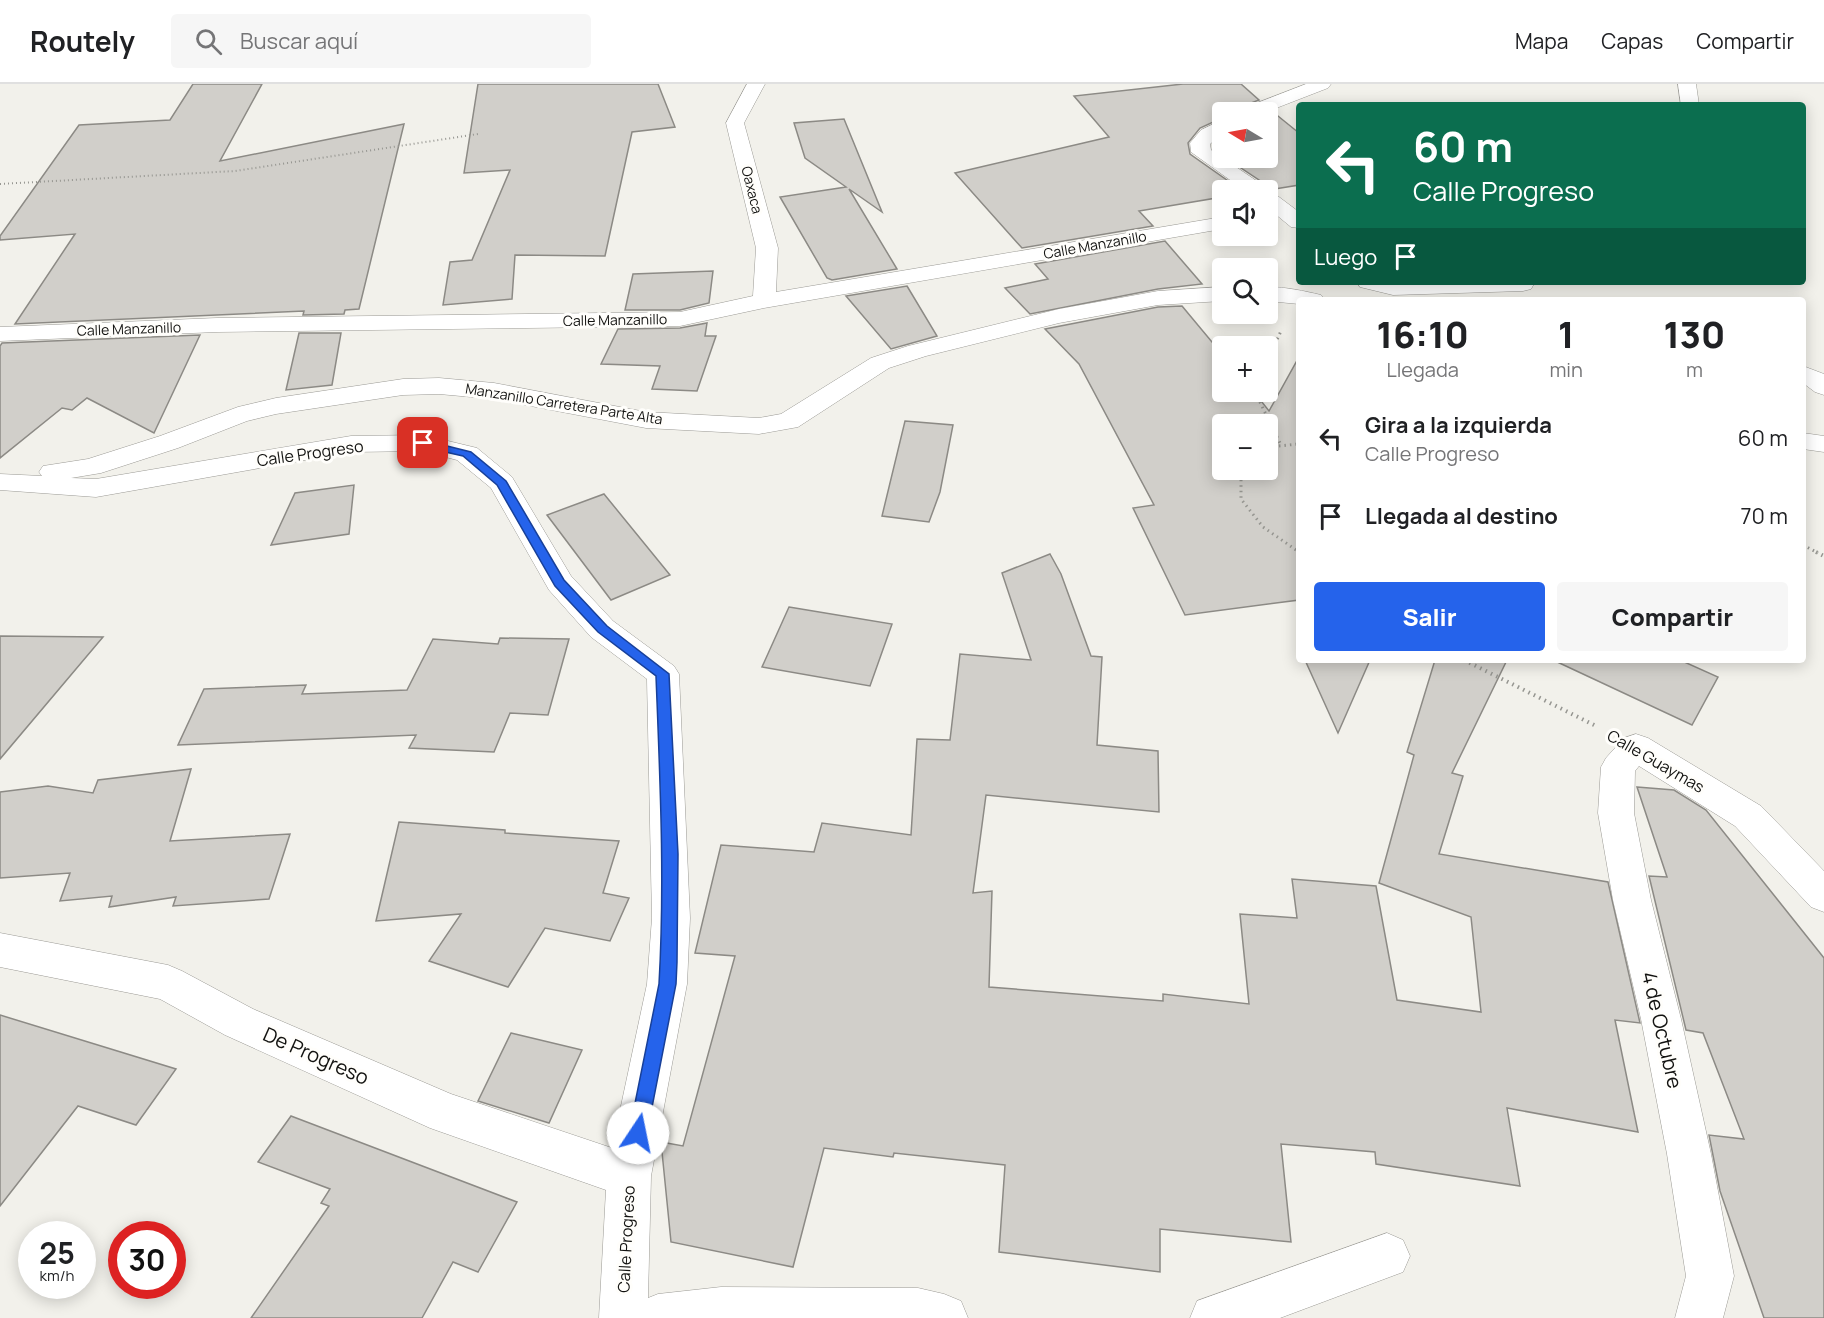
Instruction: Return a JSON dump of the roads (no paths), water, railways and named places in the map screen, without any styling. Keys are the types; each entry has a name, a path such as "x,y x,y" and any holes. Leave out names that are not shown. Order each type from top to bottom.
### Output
{"street":[{"name":"Oaxaca","path":"756,84 735,123 767,248 764,301"},
{"path":"1687,84 1690,102"},
{"path":"1274,102 1311,86"},
{"path":"1212,132 1200,143 1201,152 1212,159"},
{"path":"1225,168 1242,180"},
{"name":"Calle Manzanillo","path":"0,334 217,325 680,319 764,301 1212,225"},
{"path":"1380,285 1393,288 1520,289"},
{"path":"1278,294 1298,297"},
{"name":"Manzanillo Carretera Parte Alta","path":"0,481 91,467 169,442 238,415 404,387 439,386 494,390 646,420 759,426 789,421 880,363 917,351 1059,316 1158,298 1212,295"},
{"path":"1806,375 1814,378 1824,387"},
{"path":"1806,441 1824,444"},
{"name":"Calle Progreso","path":"0,481 96,488 351,444 423,443 467,454 502,483 560,583 602,629 663,674 671,918 667,984 629,1176 622,1318"},
{"name":"Calle Guaymas","path":"1636,747 1748,816 1824,896"},
{"name":"4 de Octubre","path":"1636,747 1618,768 1616,813 1632,900 1661,1019 1689,1154 1710,1276 1699,1318"},
{"name":"De Progreso","path":"0,950 168,983 239,1022 445,1113 629,1176"},
{"path":"1214,1318 1387,1256"},
{"path":"658,1318 721,1311 918,1312 944,1318"}]}
